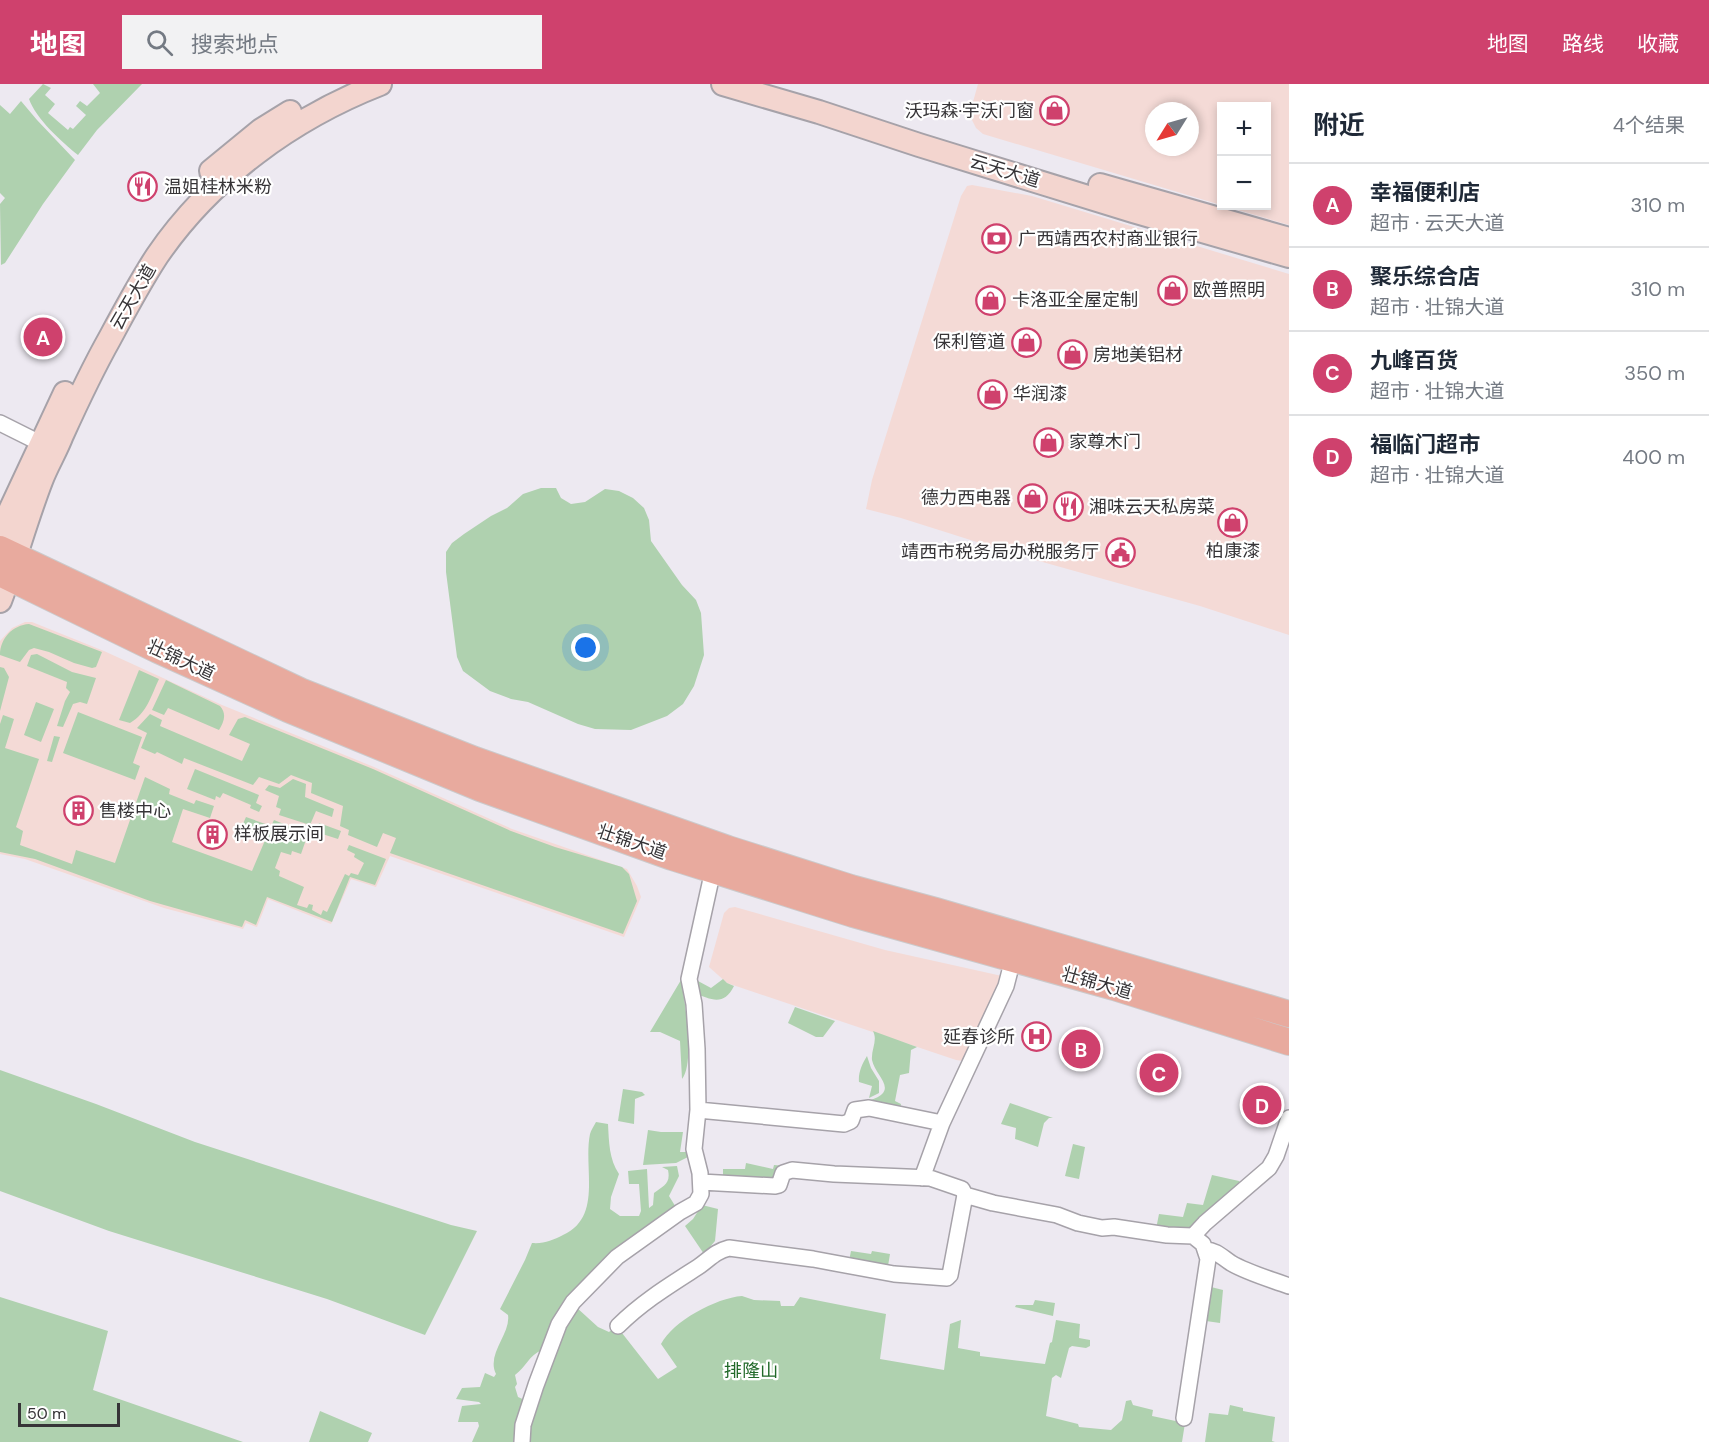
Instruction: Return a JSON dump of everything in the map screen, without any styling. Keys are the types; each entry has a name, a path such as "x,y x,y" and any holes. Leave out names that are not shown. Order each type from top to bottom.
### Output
{"main road":[{"name":"云天大道","path":"4,566 7,517 67,387 155,234 180,203 237,148 288,113 345,84"},
{"name":"云天大道","path":"4,566 25,526 43,478 86,382 136,291 170,239 197,207 232,173 278,137 313,115 380,84"},
{"name":"云天大道","path":"723,84 1133,211 1289,256"},
{"name":"云天大道","path":"759,84 921,129 964,145 1289,239"},
{"name":"壮锦大道","path":"4,566 158,650 279,705 480,788 713,870 854,914 1228,1021 1289,1042"},
{"name":"壮锦大道","path":"4,566 300,691 475,760 680,834 829,881 1289,1014"}],"street":[{"path":"0,423 34,440"},
{"path":"522,1442 523,1425 563,1316 590,1283 617,1257 696,1203 701,1194 701,1182 694,1149 698,1110 695,1010 688,979 713,870"},
{"path":"922,1178 942,1123 1006,986 1013,959"},
{"path":"698,1110 844,1124 851,1121 855,1110 869,1108 942,1123"},
{"path":"1193,1236 1269,1168 1276,1156 1289,1118"},
{"path":"618,1326 635,1309 717,1252 729,1248 813,1259 894,1274 948,1278 950,1275 965,1195 964,1191 956,1186 930,1178 792,1170 783,1173 777,1186 701,1182"},
{"path":"965,1195 993,1203 1057,1215 1078,1223 1102,1228 1114,1227 1193,1236 1199,1239 1206,1250 1208,1259 1184,1418"},
{"path":"1206,1250 1210,1250 1247,1271 1289,1286"}],"shaded area":[{"path":"978,84 1289,84 1289,225 1238,210 1271,210 1271,102 1217,102 1217,204 983,134 972,120 971,109"},
{"path":"967,186 1032,196 1289,274 1289,635 1200,606 1021,556 866,509 872,480 961,196"},
{"path":"25,622 32,622 104,651 222,705 374,767 512,829 627,869 641,897 624,937 390,856 376,887 351,879 331,924 268,899 257,927 246,923 243,929 164,908 25,859 0,854 0,641 12,628"},
{"path":"735,907 885,950 1002,976 963,1061 956,1060 727,983 709,967 724,913 729,908"}],"green space":[{"path":"43,84 51,88 45,95 55,104 48,113 68,130 70,127 73,129 86,115 76,106 80,101 87,106 100,93 93,84 142,84 97,130 78,155 50,130 32,107 29,99"},
{"path":"21,101 75,160 5,263 1,265 0,204 5,198 0,193 0,105 10,114"},
{"path":"541,488 556,488 561,498 571,504 585,502 605,489 619,491 633,498 644,508 649,520 651,541 682,585 696,600 701,613 704,655 694,686 683,704 667,716 631,730 595,729 528,702 511,699 490,691 463,671 457,657 446,572 446,552 452,543 491,516 507,508 523,494"},
{"path":"29,624 102,652 96,667 74,663 34,648 29,650 20,662 0,655 2,643 8,634 18,627"},
{"path":"37,654 72,672 96,678 87,704 80,702 73,704 63,727 57,726 70,692 66,688 67,682 27,666 31,655"},
{"path":"0,667 4,668 9,677 0,711"},
{"path":"139,670 159,679 141,714 130,723 119,720"},
{"path":"166,680 220,706 224,712 224,718 219,730 168,708 164,715 152,710"},
{"path":"36,702 54,709 41,742 24,735"},
{"path":"78,712 142,737 133,763 140,766 135,780 63,753"},
{"path":"150,714 162,720 160,726 242,761 250,744 229,735 238,719 245,717 373,769 511,831 622,867 629,874 637,901 623,934 390,853 396,838 383,833 377,847 348,835 349,830 340,826 343,806 311,793 312,783 291,775 279,784 259,777 253,785 184,758 182,764 157,752 155,754 141,748 147,733 137,728"},
{"path":"3,715 14,719 5,748 39,759 16,827 23,831 20,845 72,864 76,850 115,863 145,777 170,789 169,794 194,804 196,800 214,806 210,818 183,809 172,842 252,871 266,838 241,828 246,817 271,826 274,820 308,834 301,854 292,851 291,855 281,852 275,868 280,871 279,876 304,887 297,905 307,908 309,904 313,905 312,910 321,915 323,910 327,912 345,874 358,875 364,863 347,850 349,845 386,859 375,885 350,877 332,922 267,897 256,925 245,920 242,927 150,901 35,859 0,852 0,724"},
{"path":"54,736 60,737 52,762 47,761"},
{"path":"195,769 259,795 256,803 262,806 259,812 250,808 251,805 223,793 220,798 216,796 215,800 187,789"},
{"path":"293,779 306,784 305,797 334,809 332,817 316,811 310,825 279,815 281,809 276,807 279,796 265,790 269,785 280,788"},
{"path":"319,823 341,831 338,839 316,832"},
{"path":"723,979 734,986 722,999 712,999 694,993 698,981 711,988"},
{"path":"681,980 687,1016 688,1046 686,1071 682,1079 680,1041 660,1032 650,1032"},
{"path":"795,1007 835,1021 823,1037 816,1037 788,1023"},
{"path":"873,1031 917,1047 911,1050 909,1073 900,1075 895,1101 901,1104 900,1109 871,1103 871,1100 884,1092 885,1087 872,1060 875,1038"},
{"path":"867,1056 879,1081 879,1093 869,1098 872,1086 859,1082 859,1075"},
{"path":"0,1070 195,1142 451,1225 477,1231 425,1335 327,1299 109,1231 0,1191"},
{"path":"623,1089 642,1092 645,1095 635,1099 634,1124 618,1121"},
{"path":"1010,1103 1053,1118 1049,1118 1044,1123 1038,1147 1015,1139 1016,1128 1001,1124"},
{"path":"596,1122 608,1124 611,1156 619,1174 611,1197 610,1209 620,1216 639,1216 641,1211 639,1184 629,1184 628,1171 647,1169 649,1208 653,1205 654,1193 666,1184 668,1179 668,1170 662,1167 677,1166 679,1176 669,1196 677,1209 633,1241 542,1350 515,1375 518,1397 527,1401 513,1442 472,1442 479,1426 478,1422 458,1422 462,1406 481,1404 456,1399 462,1388 480,1387 485,1373 494,1377 496,1374 494,1359 508,1322 508,1315 500,1309 532,1243 548,1241 563,1235 575,1227 583,1216 589,1190 588,1147 590,1134"},
{"path":"648,1130 683,1132 680,1152 689,1152 690,1156 676,1163 643,1165"},
{"path":"1073,1144 1085,1147 1079,1179 1065,1176"},
{"path":"746,1163 773,1169 774,1165 786,1166 778,1184 723,1177 723,1169 745,1169"},
{"path":"1212,1175 1239,1181 1241,1184 1192,1227 1156,1229 1159,1214 1183,1217 1187,1203 1203,1205"},
{"path":"702,1205 718,1209 715,1241 704,1254 685,1226 693,1219"},
{"path":"851,1251 890,1254 888,1266 849,1261"},
{"path":"1207,1286 1223,1290 1220,1323 1206,1321"},
{"name":"排隆山","path":"742,1296 754,1300 780,1301 781,1306 794,1306 800,1297 886,1314 880,1359 944,1370 950,1324 961,1320 958,1348 980,1352 980,1356 1045,1364 1056,1320 1080,1324 1079,1338 1090,1340 1090,1346 1069,1348 1061,1378 1056,1375 1052,1378 1046,1416 1078,1424 1079,1427 1111,1430 1122,1420 1126,1401 1131,1400 1133,1405 1153,1410 1152,1416 1185,1423 1182,1442 528,1442 532,1410 564,1322 576,1307 598,1327 609,1332 614,1328 622,1333 658,1379 677,1367 661,1344 675,1327 708,1306"},
{"path":"0,1297 108,1331 93,1390 243,1442 0,1442"},
{"path":"1035,1300 1055,1303 1053,1316 1015,1307 1016,1305 1033,1305"},
{"path":"1230,1405 1243,1408 1243,1411 1275,1417 1272,1441 1275,1442 1205,1442 1209,1413 1228,1415"},
{"path":"320,1411 372,1433 368,1442 309,1442"}],"place":[{"name":"沃玛森·宇沃门窗","path":"1055,111"},
{"name":"温姐桂林米粉","path":"143,187"},
{"name":"广西靖西农村商业银行","path":"997,239"},
{"name":"欧普照明","path":"1172,290"},
{"name":"卡洛亚全屋定制","path":"991,300"},
{"name":"幸福便利店","path":"43,337"},
{"name":"保利管道","path":"1026,342"},
{"name":"房地美铝材","path":"1072,355"},
{"name":"华润漆","path":"992,394"},
{"name":"家尊木门","path":"1048,442"},
{"name":"德力西电器","path":"1032,498"},
{"name":"湘味云天私房菜","path":"1068,507"},
{"name":"柏康漆","path":"1233,522"},
{"name":"靖西市税务局办税服务厅","path":"1120,552"},
{"name":"售楼中心","path":"78,811"},
{"name":"样板展示间","path":"213,834"},
{"name":"延春诊所","path":"1036,1037"},
{"name":"聚乐综合店","path":"1081,1049"},
{"name":"九峰百货","path":"1159,1073"},
{"name":"福临门超市","path":"1262,1105"}]}
